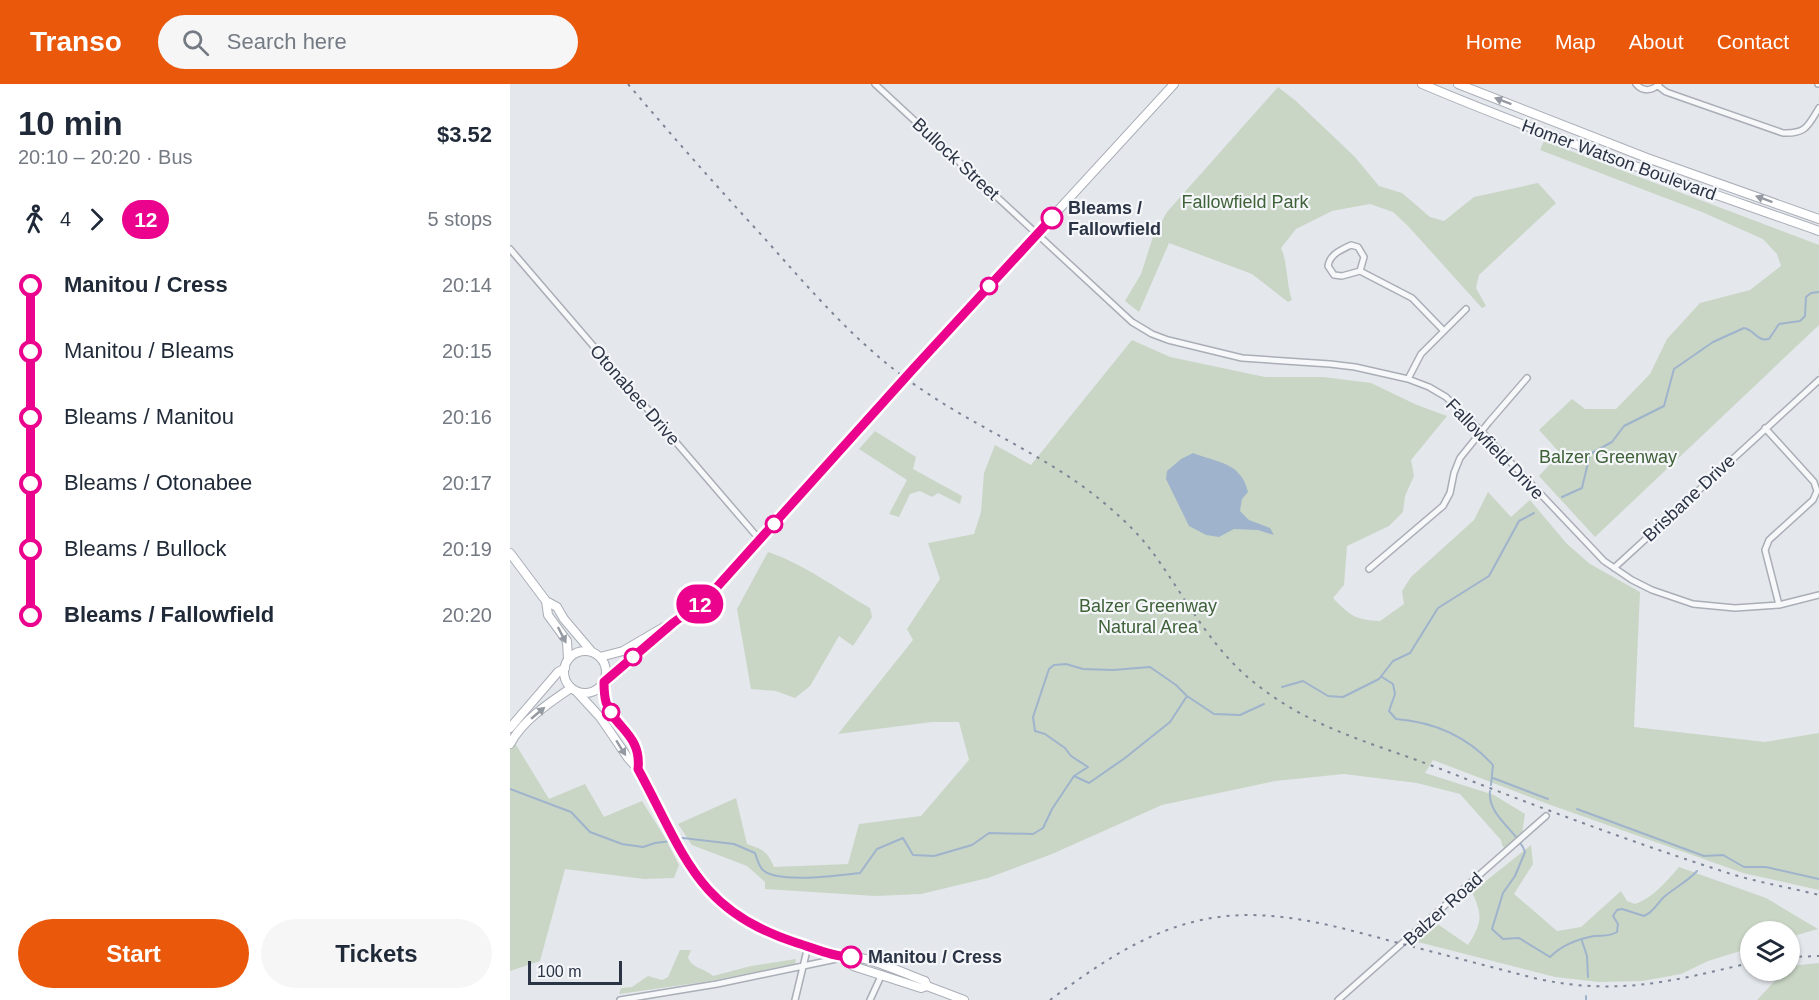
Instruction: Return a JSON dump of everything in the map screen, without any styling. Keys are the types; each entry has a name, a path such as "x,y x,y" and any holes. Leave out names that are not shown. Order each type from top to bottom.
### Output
{"main road":[{"path":"510,744 516,733 535,715 574,690 592,692 673,623 708,597 1174,84"},
{"name":"Homer Watson Boulevard","path":"1422,84 1609,157 1819,231"},
{"name":"Homer Watson Boulevard","path":"1458,84 1647,158 1819,219"},
{"path":"510,553 546,601 557,607 564,619 592,652 600,657 606,668 606,703 637,748 638,769"},
{"path":"546,601 549,615 567,641 568,659 565,679 600,717 638,769 686,861 708,892 736,915 766,932 886,967 925,981 927,986"},
{"path":"600,657 623,651 673,623"},
{"path":"568,659 581,651 592,652"},
{"path":"510,728 558,672 565,668"},
{"path":"846,957 853,966 921,988 927,986 964,1000"}],"street":[{"name":"Bullock Street","path":"875,84 986,185 1036,235"},
{"path":"1636,84 1648,90 1659,85 1666,92 1783,133 1797,134 1807,127 1819,108"},
{"name":"Fallowfield Drive","path":"1036,235 1132,322 1152,334 1242,358 1330,364 1408,379 1429,387 1446,397 1482,432 1581,538 1614,568 1652,590 1693,603 1735,608 1779,605 1819,596"},
{"path":"1360,271 1364,257 1358,247 1351,245 1340,250 1329,261 1328,266 1334,275 1342,276 1360,271 1412,298 1443,330"},
{"name":"Otonabee Drive","path":"510,249 760,540"},
{"path":"1408,379 1420,354 1466,309"},
{"path":"1369,568 1443,506 1450,493 1457,464 1527,378"},
{"name":"Brisbane Drive","path":"1614,568 1819,380"},
{"path":"1765,428 1814,482 1817,491 1813,500 1766,545 1765,550 1779,605"},
{"name":"Balzer Road","path":"1338,1000 1546,816"},
{"path":"795,1000 808,946"},
{"path":"620,1000 677,992 846,957"},
{"path":"870,1000 882,974"}],"green space":[{"name":"Fallowfield Park","path":"1278,87 1355,157 1379,186 1402,193 1430,217 1444,221 1474,197 1538,183 1556,203 1479,275 1476,288 1486,306 1482,308 1393,212 1370,204 1332,211 1296,229 1281,248 1292,300 1288,302 1252,274 1169,243 1139,312 1125,301 1141,274 1153,237 1167,212"},
{"name":"Balzer Greenway","path":"1544,141 1819,245 1819,325 1595,537 1539,476 1560,453 1539,430 1572,399 1585,409 1616,409 1650,374 1667,339 1700,303 1750,290 1781,266 1777,254 1763,239 1702,212 1540,150"},
{"name":"Balzer Greenway Natural Area","path":"1132,340 1170,357 1265,377 1323,377 1371,383 1417,405 1447,416 1411,460 1414,476 1405,496 1403,512 1389,526 1347,546 1344,585 1333,598 1354,616 1365,620 1380,621 1404,604 1402,591 1411,577 1474,520 1488,492 1511,517 1530,500 1567,544 1590,564 1640,592 1634,727 1765,742 1819,733 1819,890 1743,873 1548,804 1433,760 1425,773 1494,795 1525,814 1522,834 1506,850 1501,840 1460,794 1417,783 1344,774 1275,781 1162,805 1052,854 988,878 921,894 875,896 765,889 765,882 747,866 692,845 678,824 736,798 747,844 764,851 774,867 848,864 859,824 921,816 969,760 959,722 932,722 838,734 913,640 907,629 940,579 928,543 974,534 981,512 984,473 995,445 1031,465"},
{"path":"875,431 916,457 913,469 962,496 960,504 938,493 932,497 920,491 910,494 899,517 889,514 907,480 859,449"},
{"path":"768,552 807,570 870,608 872,617 853,646 839,636 810,686 795,698 776,691 751,689 737,609"},
{"path":"510,735 549,799 585,784 604,817 642,801 679,865 674,878 644,879 565,869 540,961 510,971"},
{"path":"1531,845 1533,864 1514,894 1557,931 1581,927 1621,891 1627,901 1635,904 1648,898 1679,867 1766,898 1818,929 1800,934 1800,921 1740,921 1740,951 1708,961 1681,974 1642,981 1599,982 1555,977 1414,941 1436,923 1468,945 1476,931 1479,919 1478,907 1472,892"},
{"path":"680,950 691,950 688,957 690,961 713,976 751,966 796,959 795,964 710,981 619,994 621,988 632,987 648,976 662,980 668,977"},
{"path":"1819,963 1819,1000 1757,1000 1775,981 1800,981 1800,965"}],"water":[{"path":"1193,453 1227,465 1240,475 1248,492 1242,499 1240,511 1249,520 1270,528 1274,535 1258,530 1234,529 1219,537 1206,535 1189,526 1166,479 1167,471 1181,459"}],"waterway":[{"path":"1562,497 1582,488 1590,454 1612,442 1624,426 1664,406 1674,369 1713,342 1744,328 1762,339 1769,339 1779,324 1800,321 1805,316 1806,297 1811,293 1819,292"},
{"path":"1282,687 1303,681 1328,696 1343,697 1379,679 1393,661 1410,653 1438,608 1489,576 1519,521 1534,513"},
{"path":"677,839 734,844 755,853 759,865 770,874 781,877 809,878 860,873 877,849 903,838 913,855 934,856 972,845 989,833 1033,834 1043,828 1052,809 1074,776 1088,767 1045,734 1035,731 1033,717 1049,669 1054,665 1066,664 1083,669 1113,670 1150,667 1214,714 1240,715 1264,704"},
{"path":"1382,677 1393,684 1395,694 1389,711 1396,719 1424,723 1461,738 1493,765 1491,785"},
{"path":"1074,776 1089,783 1125,758 1170,722 1187,696"},
{"path":"1493,778 1548,799"},
{"path":"510,789 571,812 590,832 622,844 643,847 671,841"},
{"path":"1490,791 1493,808 1525,852 1515,876 1503,893 1492,929 1503,939 1519,938 1550,957 1576,941 1617,932 1618,924 1613,916 1617,910 1622,909 1644,916 1697,871"},
{"path":"1577,809 1704,856 1723,855 1744,867 1766,867 1819,879"},
{"path":"1582,941 1587,956 1588,977"}],"railway":[{"path":"628,84 696,163 858,339 921,389 1073,479 1110,508 1135,531 1149,548 1199,622 1236,667 1273,696 1295,710 1341,732 1581,822 1736,876 1819,895"},
{"path":"1050,1000 1102,964 1138,943 1176,927 1224,916 1276,916 1328,925 1538,979 1567,984 1595,986 1646,984 1740,965"},
{"path":"1800,957 1819,956"}],"bus line":[{"name":"12","path":"851,957 778,937 758,929 736,915 708,892 686,861 638,769 637,748 609,709 606,703 604,682 673,623 708,597 1052,218"}],"place":[{"name":"Bleams / Fallowfield","path":"1052,218"},
{"name":"Manitou / Cress","path":"851,957"}]}
